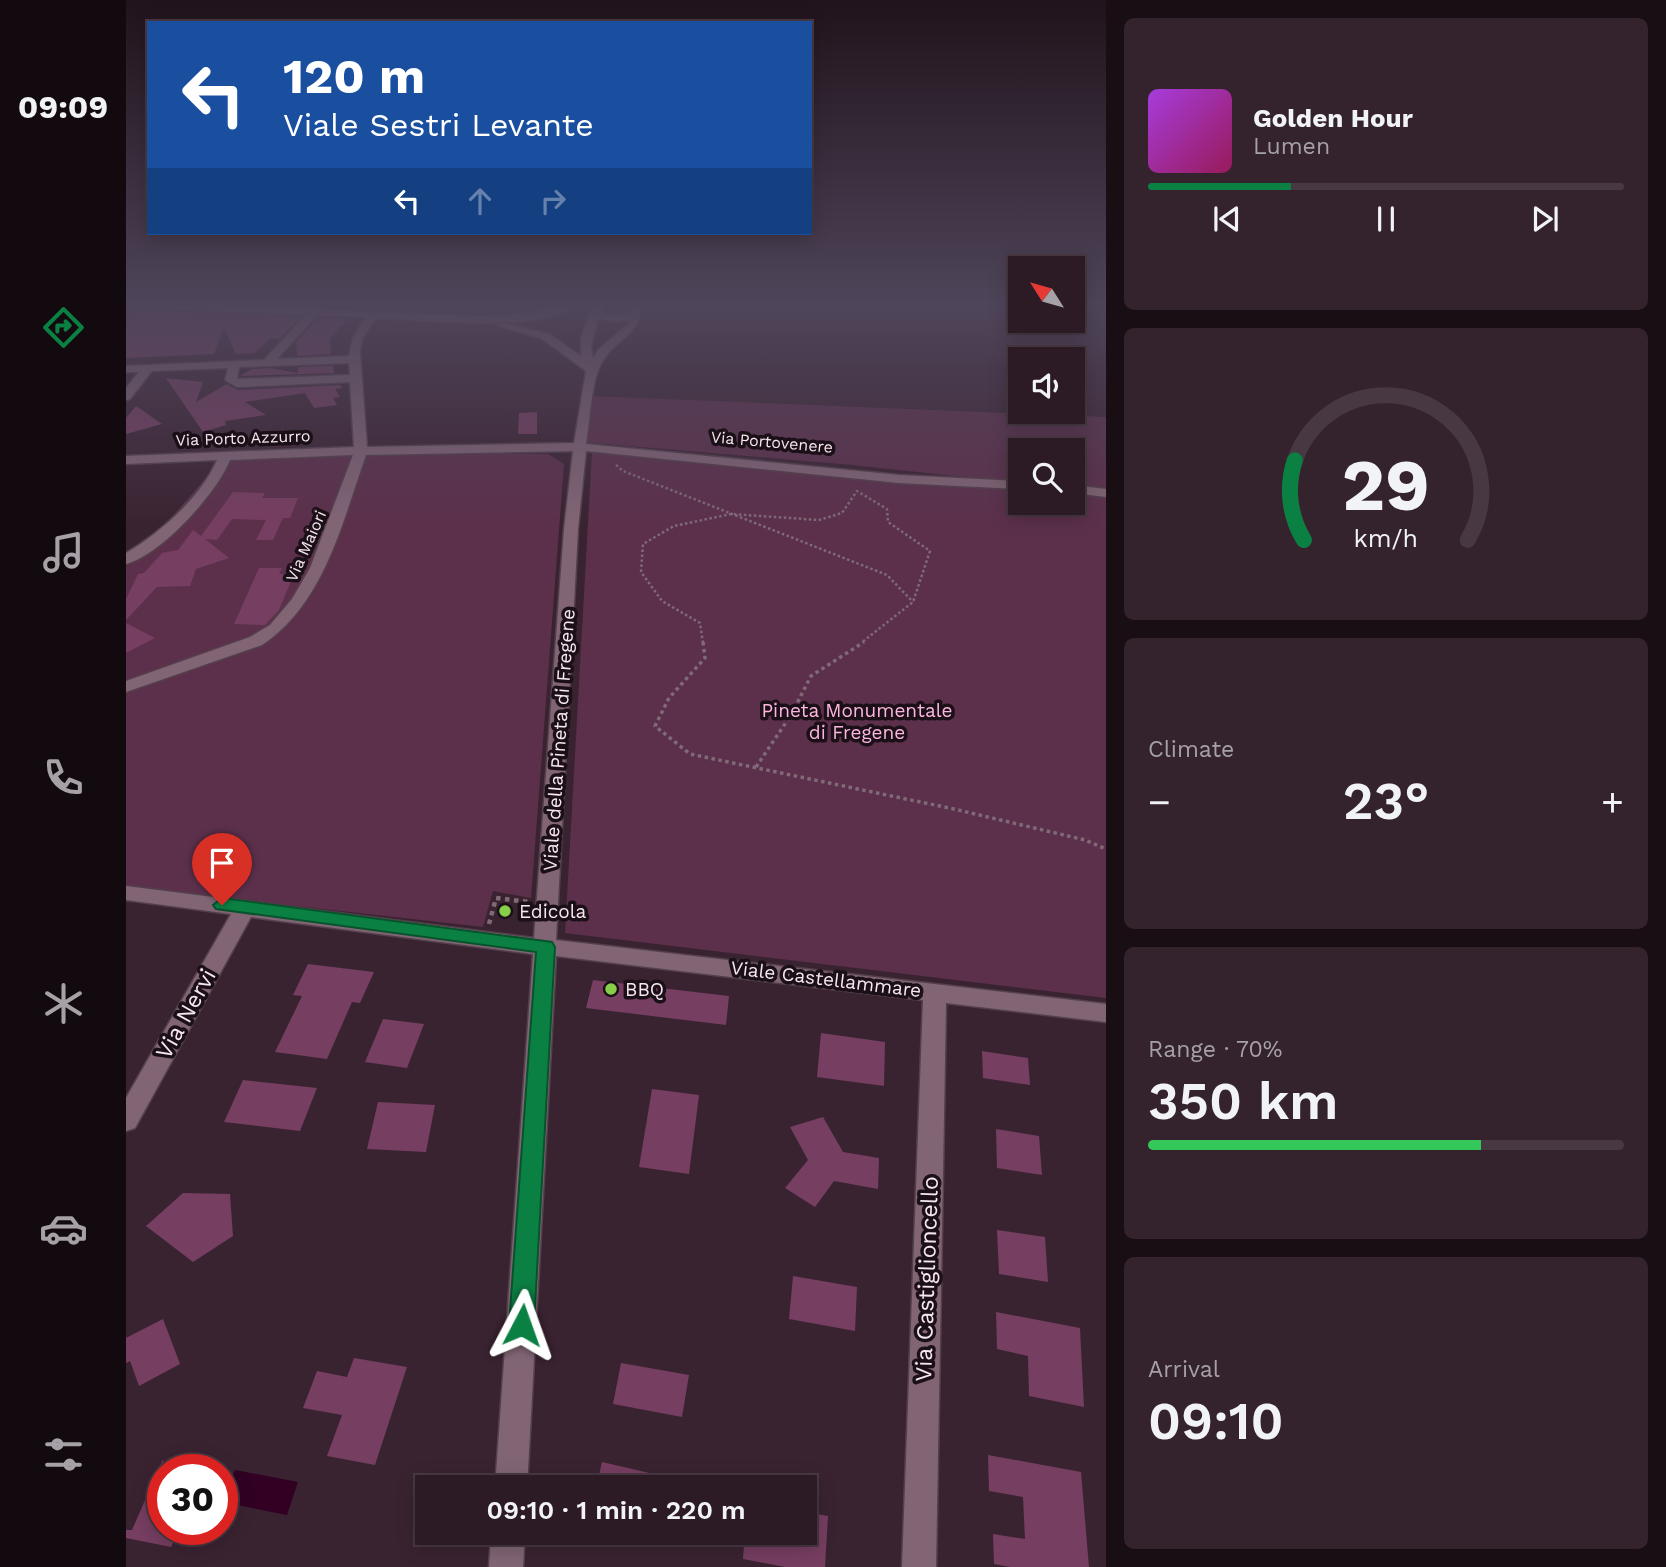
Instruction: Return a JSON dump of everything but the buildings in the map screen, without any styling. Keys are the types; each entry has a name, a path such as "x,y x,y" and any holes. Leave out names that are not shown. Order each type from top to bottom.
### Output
{"street":[{"path":"126,396 140,379"},
{"path":"232,379 237,383 329,379"},
{"name":"Via Maiori","path":"126,687 247,645 265,636 285,620 318,568 362,451 356,379"},
{"name":"Viale della Pineta di Fregene","path":"512,1475 571,529 591,379"},
{"name":"Via Porto Azzurro","path":"126,460 580,445"},
{"name":"Via Portovenere","path":"580,445 607,452 1008,484"},
{"name":"Via Portovenere","path":"580,445 846,466 961,482"},
{"path":"126,559 152,544 178,519 218,473 225,456"},
{"path":"1085,490 1106,493"},
{"name":"Viale Castellammare","path":"126,893 546,947 1106,1013"},
{"name":"Via Nervi","path":"126,1121 246,908"},
{"name":"Via Castiglioncello","path":"919,1567 935,991"},
{"path":"506,1567 507,1545"}],"path":[{"path":"607,452 605,454 623,471 887,575 913,602"},
{"path":"757,766 791,715 811,676 876,634 913,602 930,551 888,522 887,509 857,491 842,513 819,520 730,514 674,526 643,544 641,572 662,601 700,623 705,659 669,698 654,726 690,754 954,809 1085,840 1106,849"},
{"path":"487,933 496,898 549,904"}],"green space":[{"path":"590,396 1008,413 1008,424 1085,424 1085,416 1106,417 1106,491 1085,489 1085,438 1008,438 1008,482 852,465 581,442"},
{"path":"361,451 323,544 276,628 126,687 126,560 144,549 225,456"},
{"name":"Pineta Monumentale di Fregene","path":"592,452 1008,486 1008,515 1085,515 1085,493 1106,495 1106,998 565,933"},
{"path":"363,453 548,454 564,464 531,898 493,891 483,927 126,887 126,688 274,635 298,611"}],"shaded area":[{"path":"238,1471 298,1482 287,1515 238,1505"}],"place":[{"name":"Edicola","path":"505,911"},
{"name":"BBQ","path":"611,989"}],"route":[{"path":"222,905 546,947 522,1325"}]}
